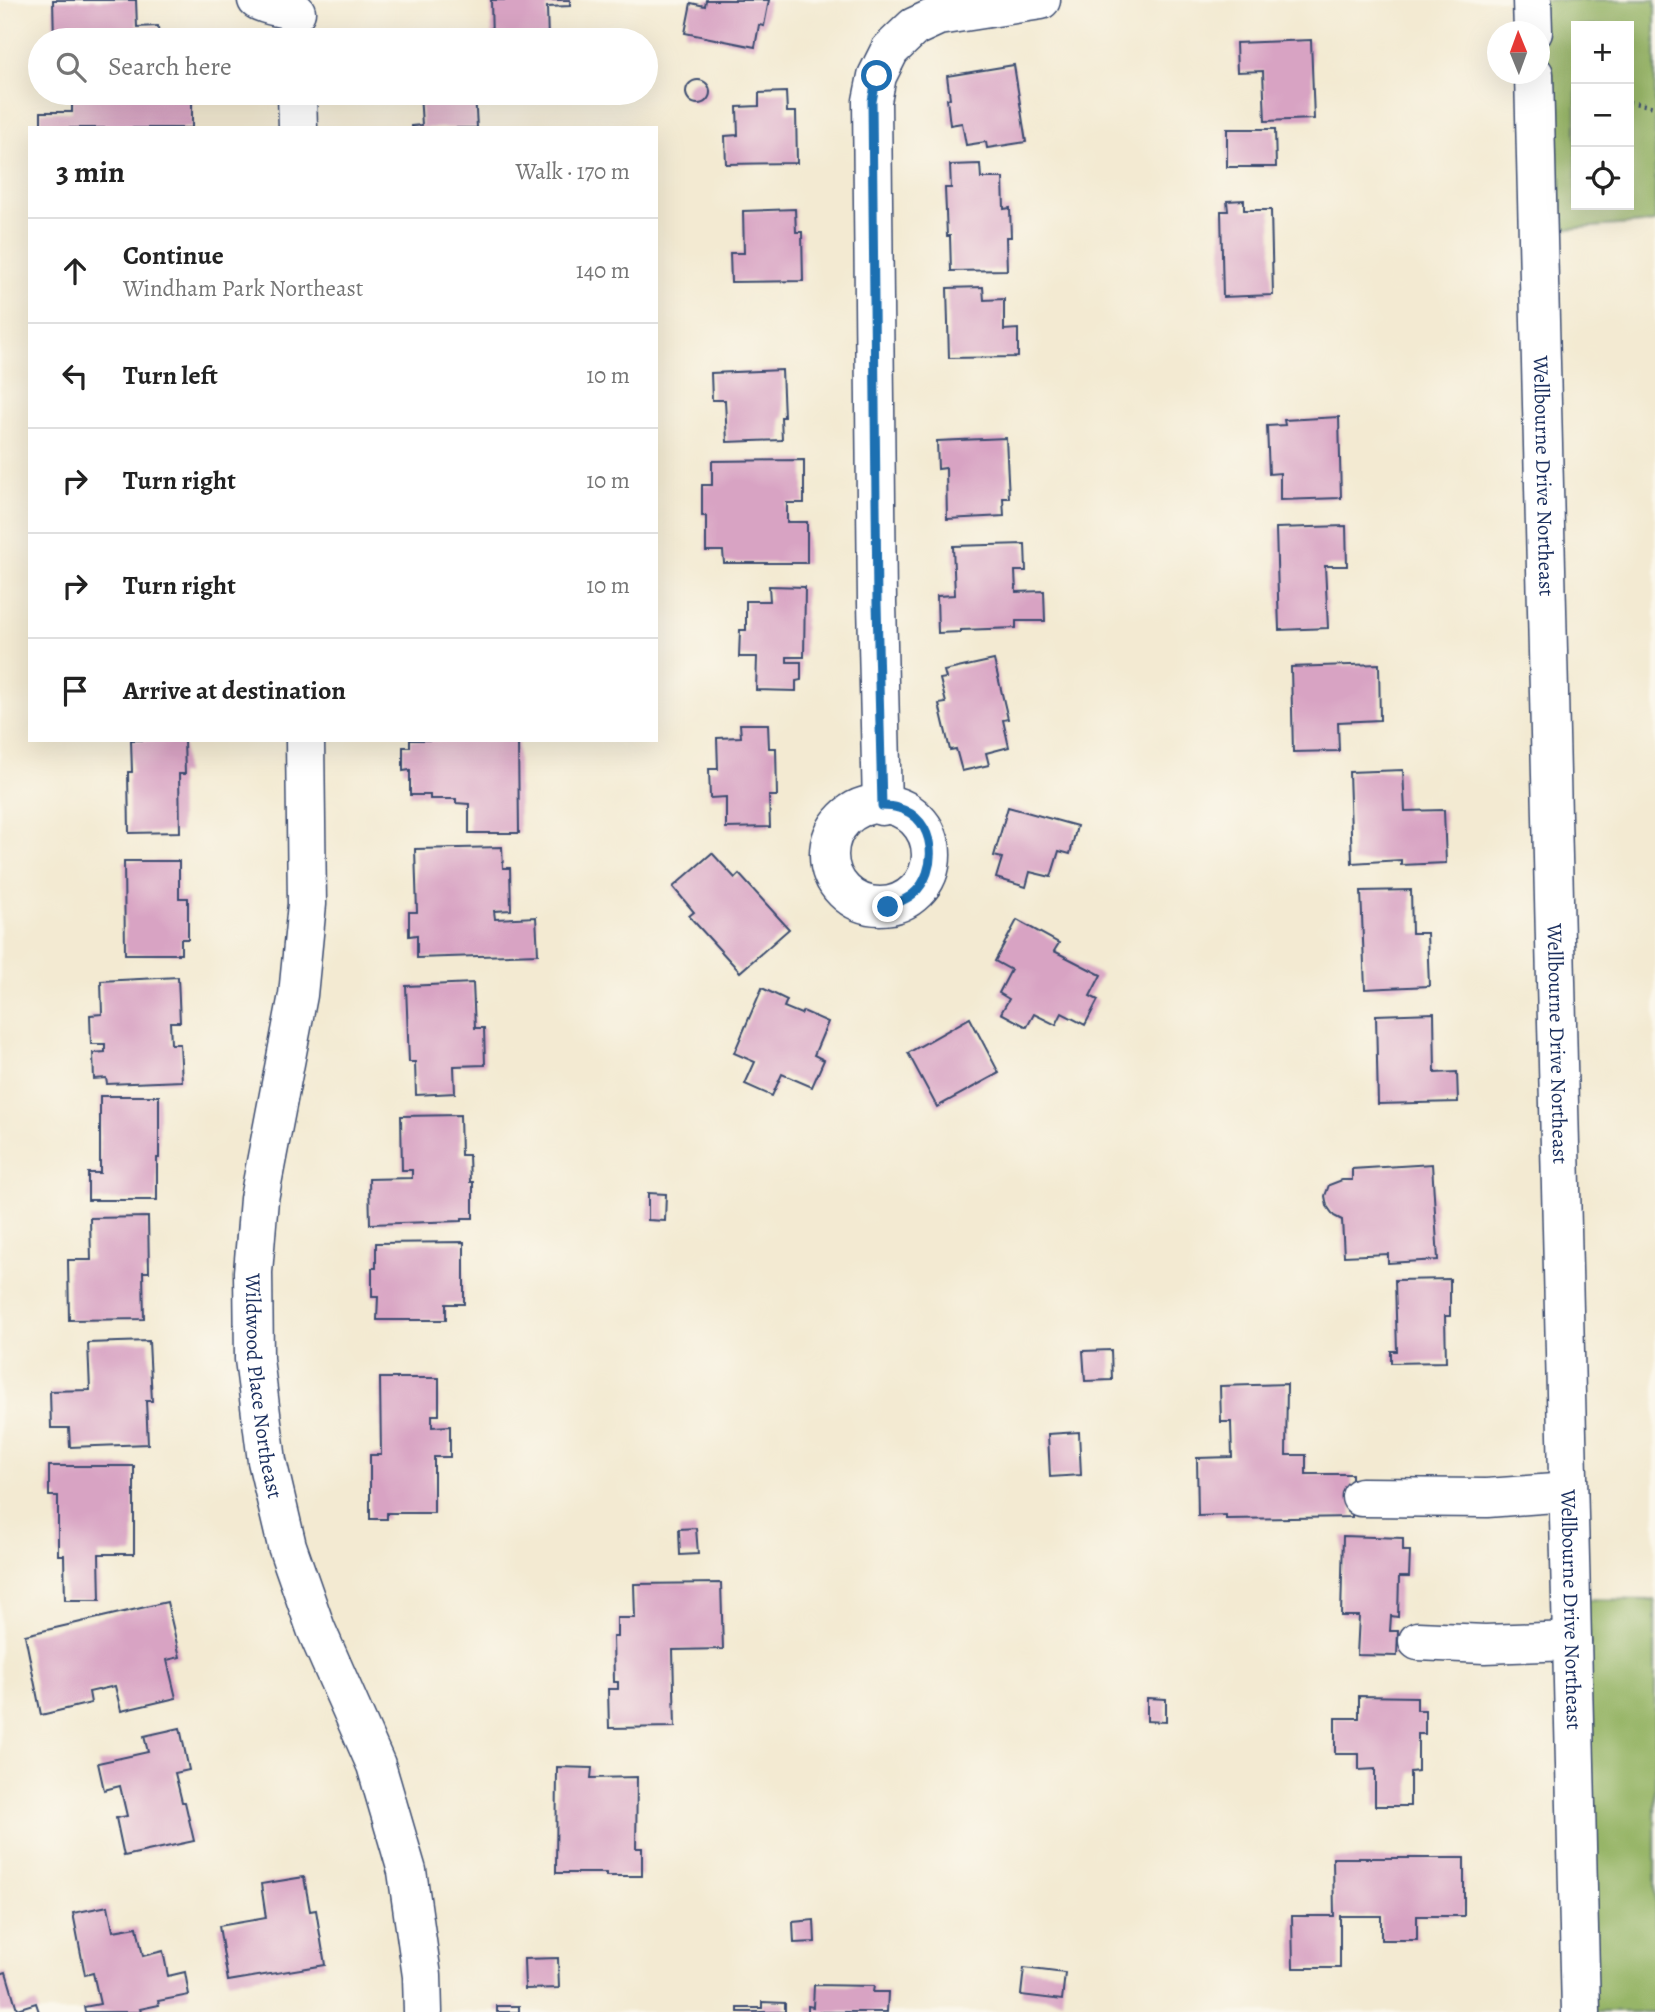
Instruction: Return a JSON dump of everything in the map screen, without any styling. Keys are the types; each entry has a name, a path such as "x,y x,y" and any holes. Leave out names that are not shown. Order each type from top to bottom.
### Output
{"street":[{"path":"257,0 285,8 303,18"},
{"path":"882,806 877,631 872,101 877,76 890,50 914,27 938,16 1041,0"},
{"path":"1532,0 1533,21"},
{"name":"Wellbourne Drive Northeast","path":"1534,84 1580,2012"},
{"path":"297,105 298,126"},
{"name":"Wildwood Place Northeast","path":"305,742 307,904 298,995 259,1199 253,1272 254,1359 267,1461 287,1546 316,1629 376,1765 407,1871 422,1976 423,2012"},
{"path":"1361,1497 1487,1498 1568,1492"},
{"path":"1418,1641 1572,1641"}],"path":[{"path":"1634,103 1655,107"}],"green space":[{"path":"1536,0 1655,0 1655,222 1541,231 1540,84 1550,84 1550,21 1539,21"},
{"path":"1565,1599 1655,1600 1655,2012 1575,2012"}],"building":[{"path":"53,0 136,0 137,27 158,28 54,28"},
{"path":"491,0 570,0 570,6 547,7 548,28 492,28"},
{"path":"706,0 769,0 764,26 759,25 755,47 685,33 691,3 705,6"},
{"path":"1311,40 1314,119 1265,121 1263,71 1237,72 1236,43"},
{"path":"1014,65 1026,142 987,148 986,142 966,145 962,123 950,125 947,76"},
{"path":"698,80 707,83 710,92 707,101 698,104 689,101 686,92 689,83"},
{"path":"786,92 787,112 796,112 797,163 726,164 725,136 738,135 737,107 759,106 759,93"},
{"path":"72,105 192,105 192,126 41,126 41,112 72,112"},
{"path":"421,105 476,105 477,126 412,126 422,125"},
{"path":"1227,129 1275,129 1276,167 1227,167"},
{"path":"980,164 981,178 1003,178 1004,209 1010,208 1011,237 1006,237 1007,270 951,271 945,188 951,188 950,165"},
{"path":"1244,200 1244,210 1271,210 1273,295 1223,297 1221,211 1228,211 1227,201"},
{"path":"795,209 796,232 802,232 803,281 731,282 730,253 744,253 743,211"},
{"path":"983,287 984,300 1004,299 1004,330 1018,329 1018,357 949,358 947,288"},
{"path":"782,370 782,440 727,442 725,400 712,400 711,373"},
{"path":"1339,417 1341,498 1280,500 1280,473 1269,474 1267,426 1285,425 1284,420"},
{"path":"1006,438 1009,498 1003,498 1004,516 947,519 946,468 938,469 937,441"},
{"path":"804,460 804,503 787,503 787,522 807,522 807,563 724,563 723,551 706,551 706,516 702,516 702,485 712,485 712,461"},
{"path":"1346,526 1347,566 1325,566 1328,628 1279,630 1276,528"},
{"path":"1025,544 1026,571 1015,571 1016,592 1044,591 1045,621 1016,621 1016,628 938,633 937,596 955,595 953,546"},
{"path":"769,586 805,587 804,657 787,657 787,662 801,662 801,680 796,681 796,691 756,690 757,657 739,657 740,630 746,630 746,601 770,601"},
{"path":"994,660 1008,719 1003,720 1009,747 986,753 989,765 962,771 956,749 950,750 939,704 946,703 940,679 946,678 944,671"},
{"path":"1379,664 1380,720 1338,722 1339,751 1293,752 1291,667"},
{"path":"740,724 768,724 769,748 776,748 777,796 769,796 770,827 726,828 726,797 710,798 709,769 718,769 717,738 741,737"},
{"path":"131,742 184,742 185,774 179,774 180,832 129,833 128,772 132,772"},
{"path":"410,742 518,742 519,833 469,833 469,804 456,803 456,799 430,799 430,795 410,795 410,770 403,771 403,747 410,747"},
{"path":"1403,770 1405,811 1444,810 1446,863 1401,865 1401,860 1352,863 1349,772"},
{"path":"1008,807 1077,826 1070,854 1059,851 1051,877 1030,872 1026,887 996,878 1002,858 994,856"},
{"path":"502,847 503,868 510,868 511,910 494,911 495,919 536,917 538,954 417,958 417,935 409,936 409,912 417,912 415,849"},
{"path":"712,853 735,878 739,874 789,929 740,972 689,916 694,912 673,887"},
{"path":"124,861 179,861 179,898 188,898 188,939 181,939 181,954 125,954"},
{"path":"1411,890 1412,933 1427,933 1429,986 1365,989 1361,891"},
{"path":"1017,920 1059,943 1054,951 1101,975 1090,996 1098,1000 1085,1025 1062,1013 1056,1025 1034,1014 1027,1027 1001,1013 1009,999 999,993 1011,970 995,961"},
{"path":"178,977 180,1022 170,1022 171,1044 180,1044 182,1081 107,1084 106,1078 94,1079 93,1053 105,1052 105,1044 91,1044 90,1015 102,1014 101,981"},
{"path":"473,983 475,1028 484,1028 485,1065 454,1066 455,1093 416,1095 415,1062 409,1062 406,986"},
{"path":"762,988 787,1000 784,1007 801,1014 803,1011 828,1022 814,1055 824,1060 812,1087 782,1074 772,1096 745,1084 755,1062 734,1053"},
{"path":"1434,1013 1435,1073 1457,1072 1458,1102 1378,1104 1376,1015"},
{"path":"970,1018 999,1073 937,1107 908,1053"},
{"path":"100,1096 159,1096 157,1200 88,1200 88,1173 100,1173"},
{"path":"460,1115 461,1155 469,1155 470,1182 473,1182 473,1218 462,1218 462,1221 370,1224 369,1179 412,1178 412,1170 402,1170 401,1116"},
{"path":"1432,1164 1438,1260 1388,1263 1388,1254 1344,1256 1342,1220 1334,1216 1327,1206 1325,1196 1329,1185 1342,1180 1352,1180 1352,1169"},
{"path":"648,1193 666,1194 665,1221 648,1220"},
{"path":"148,1217 149,1272 143,1272 144,1319 69,1320 68,1260 91,1260 90,1218"},
{"path":"464,1242 464,1304 446,1304 446,1320 377,1320 378,1297 372,1297 372,1268 376,1268 376,1243"},
{"path":"1450,1279 1450,1316 1445,1316 1446,1362 1391,1363 1391,1351 1397,1351 1395,1280"},
{"path":"149,1341 152,1401 146,1401 148,1444 70,1447 69,1428 51,1428 50,1391 90,1390 88,1343"},
{"path":"1111,1350 1112,1380 1085,1381 1083,1351"},
{"path":"380,1378 439,1378 439,1415 432,1415 432,1427 450,1426 450,1457 434,1457 434,1513 387,1513 387,1519 370,1519 370,1455 381,1455"},
{"path":"1287,1384 1286,1455 1306,1455 1306,1474 1352,1474 1352,1517 1226,1519 1226,1515 1198,1516 1197,1458 1232,1457 1231,1422 1221,1422 1220,1386"},
{"path":"1079,1432 1081,1475 1050,1477 1048,1434"},
{"path":"49,1466 134,1466 134,1554 99,1554 100,1600 65,1600 64,1555 58,1555 58,1496 49,1496"},
{"path":"696,1528 698,1554 680,1555 679,1529"},
{"path":"1343,1536 1403,1538 1403,1551 1410,1551 1409,1577 1399,1577 1398,1617 1391,1616 1390,1631 1398,1631 1397,1656 1357,1655 1359,1616 1341,1616"},
{"path":"721,1583 723,1649 673,1650 675,1727 609,1728 608,1689 618,1689 618,1682 614,1682 613,1637 617,1637 617,1618 635,1618 634,1584"},
{"path":"167,1602 180,1657 167,1660 176,1698 121,1711 115,1686 89,1692 91,1703 41,1715 25,1635"},
{"path":"1359,1696 1417,1697 1417,1710 1425,1710 1425,1734 1418,1734 1418,1771 1410,1772 1410,1806 1375,1806 1375,1769 1359,1770 1359,1754 1335,1754 1335,1718 1359,1718"},
{"path":"1147,1698 1166,1699 1166,1722 1147,1721"},
{"path":"180,1728 189,1770 175,1773 194,1841 124,1856 116,1818 127,1816 120,1786 104,1790 98,1763 148,1752 144,1736"},
{"path":"557,1767 592,1768 591,1778 637,1777 636,1848 642,1848 642,1876 556,1873"},
{"path":"1333,1858 1464,1858 1464,1916 1417,1916 1417,1940 1381,1940 1381,1916 1340,1916 1340,1968 1293,1968 1292,1916 1334,1916"},
{"path":"304,1877 310,1911 316,1910 325,1965 228,1981 219,1926 266,1918 261,1884"},
{"path":"108,1906 113,1931 137,1927 143,1956 163,1951 168,1976 185,1972 189,1995 158,2001 159,2005 140,2009 141,2012 85,2012 84,2007 100,2004 93,1973 85,1975 73,1913"},
{"path":"814,1920 815,1942 794,1943 793,1922"},
{"path":"558,1958 559,1988 525,1989 524,1959"},
{"path":"1024,1968 1065,1973 1062,2000 1021,1995"},
{"path":"6,1972 17,2009 36,2003 39,2012 0,2012 0,1974"},
{"path":"814,1985 874,1986 873,1992 888,1992 887,2012 808,2012 808,2006 813,2007"},
{"path":"762,2002 785,2003 785,2012 738,2012 738,2008 762,2008"},
{"path":"497,2006 519,2006 519,2012 497,2012"}],"route":[{"path":"877,76 872,101 877,603 882,806 900,808 924,828 930,845 931,864 923,883 911,896 888,907"}]}
